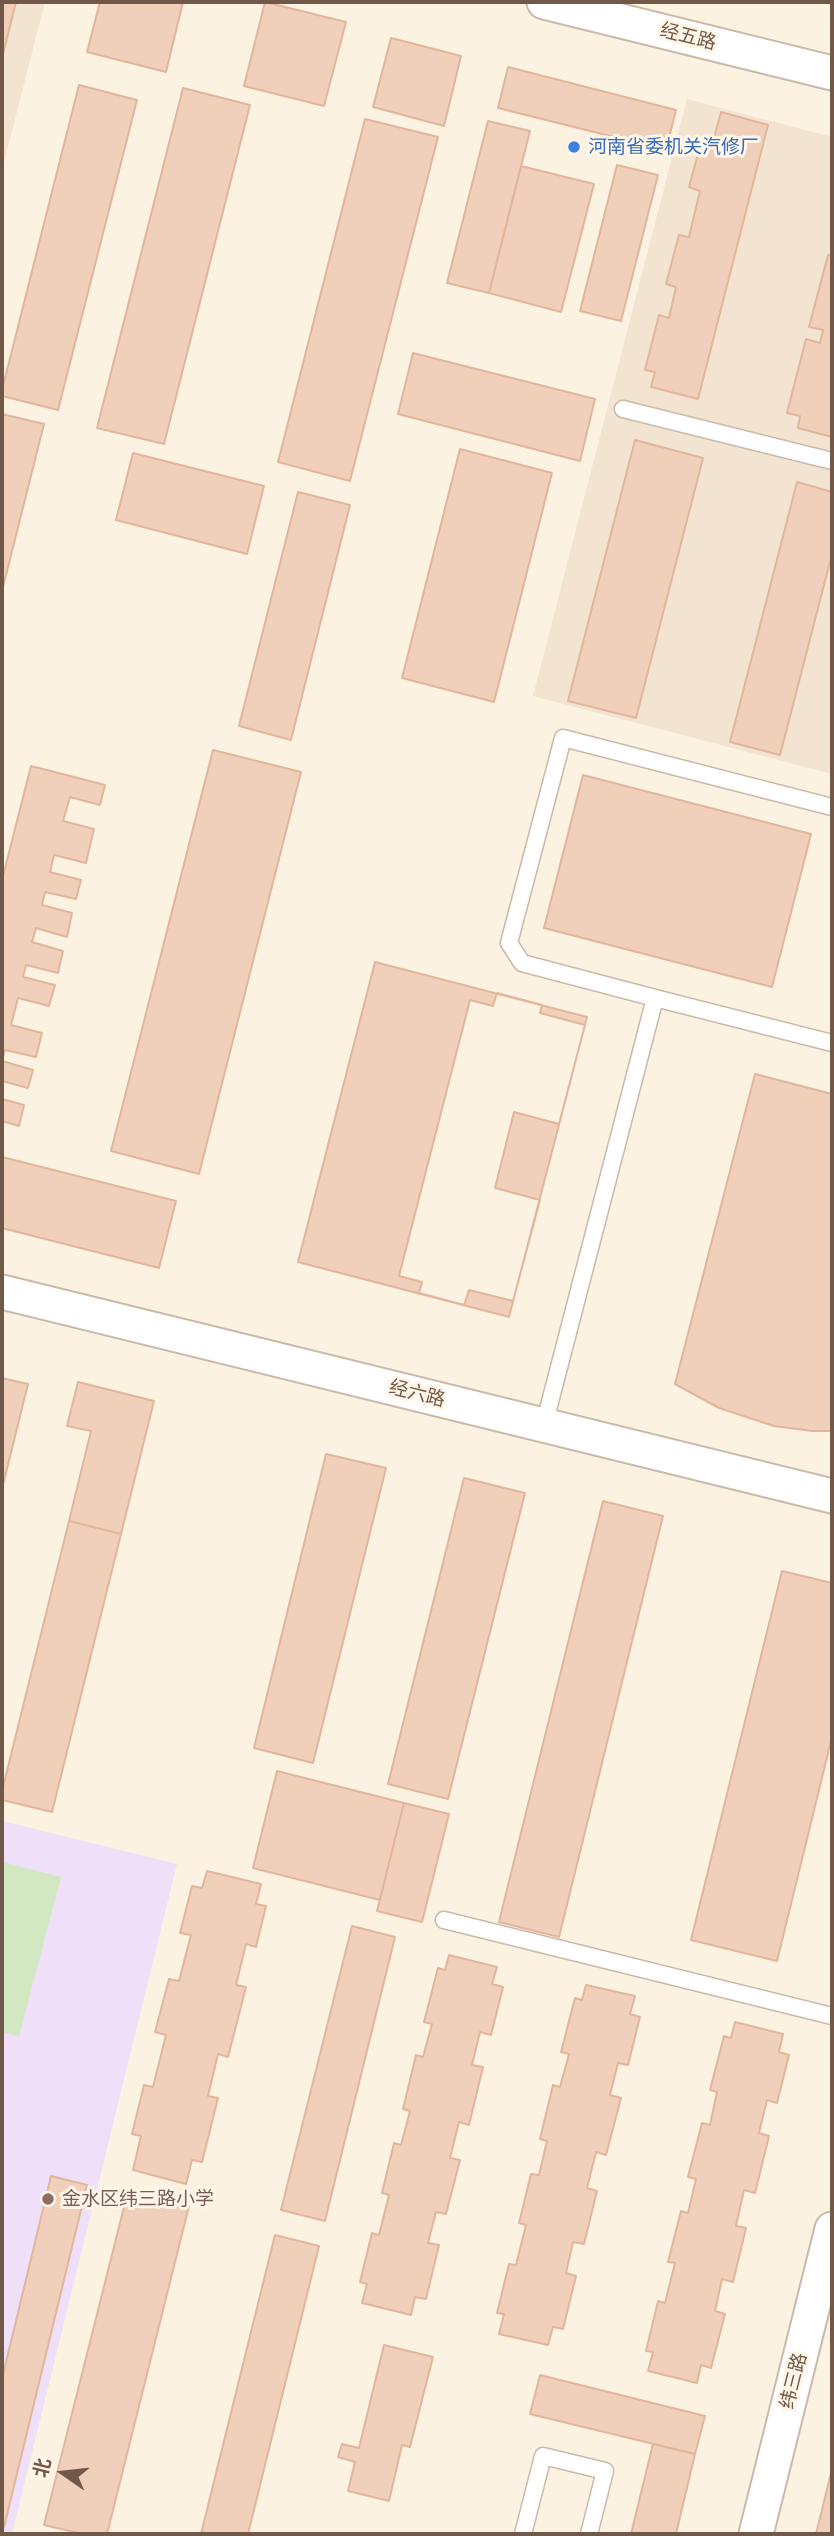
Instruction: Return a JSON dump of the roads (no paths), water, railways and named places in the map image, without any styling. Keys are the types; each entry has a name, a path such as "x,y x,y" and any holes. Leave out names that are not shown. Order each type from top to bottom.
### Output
{"street":[{"name":"经五路","path":"544,2 832,73"},
{"name":"经六路","path":"2,1292 832,1496"},
{"name":"纬三路","path":"756,2534 832,2229"}],"lane":[{"path":"624,409 832,461"},
{"path":"832,807 563,738 509,943 522,963 832,1043"},
{"path":"544,1425 655,998"},
{"path":"444,1920 832,2016"},
{"path":"523,2534 543,2456 605,2471 589,2534"}],"place":[{"name":"河南省委机关汽修厂","path":"574,147"},
{"name":"金水区纬三路小学","path":"48,2199"}]}
